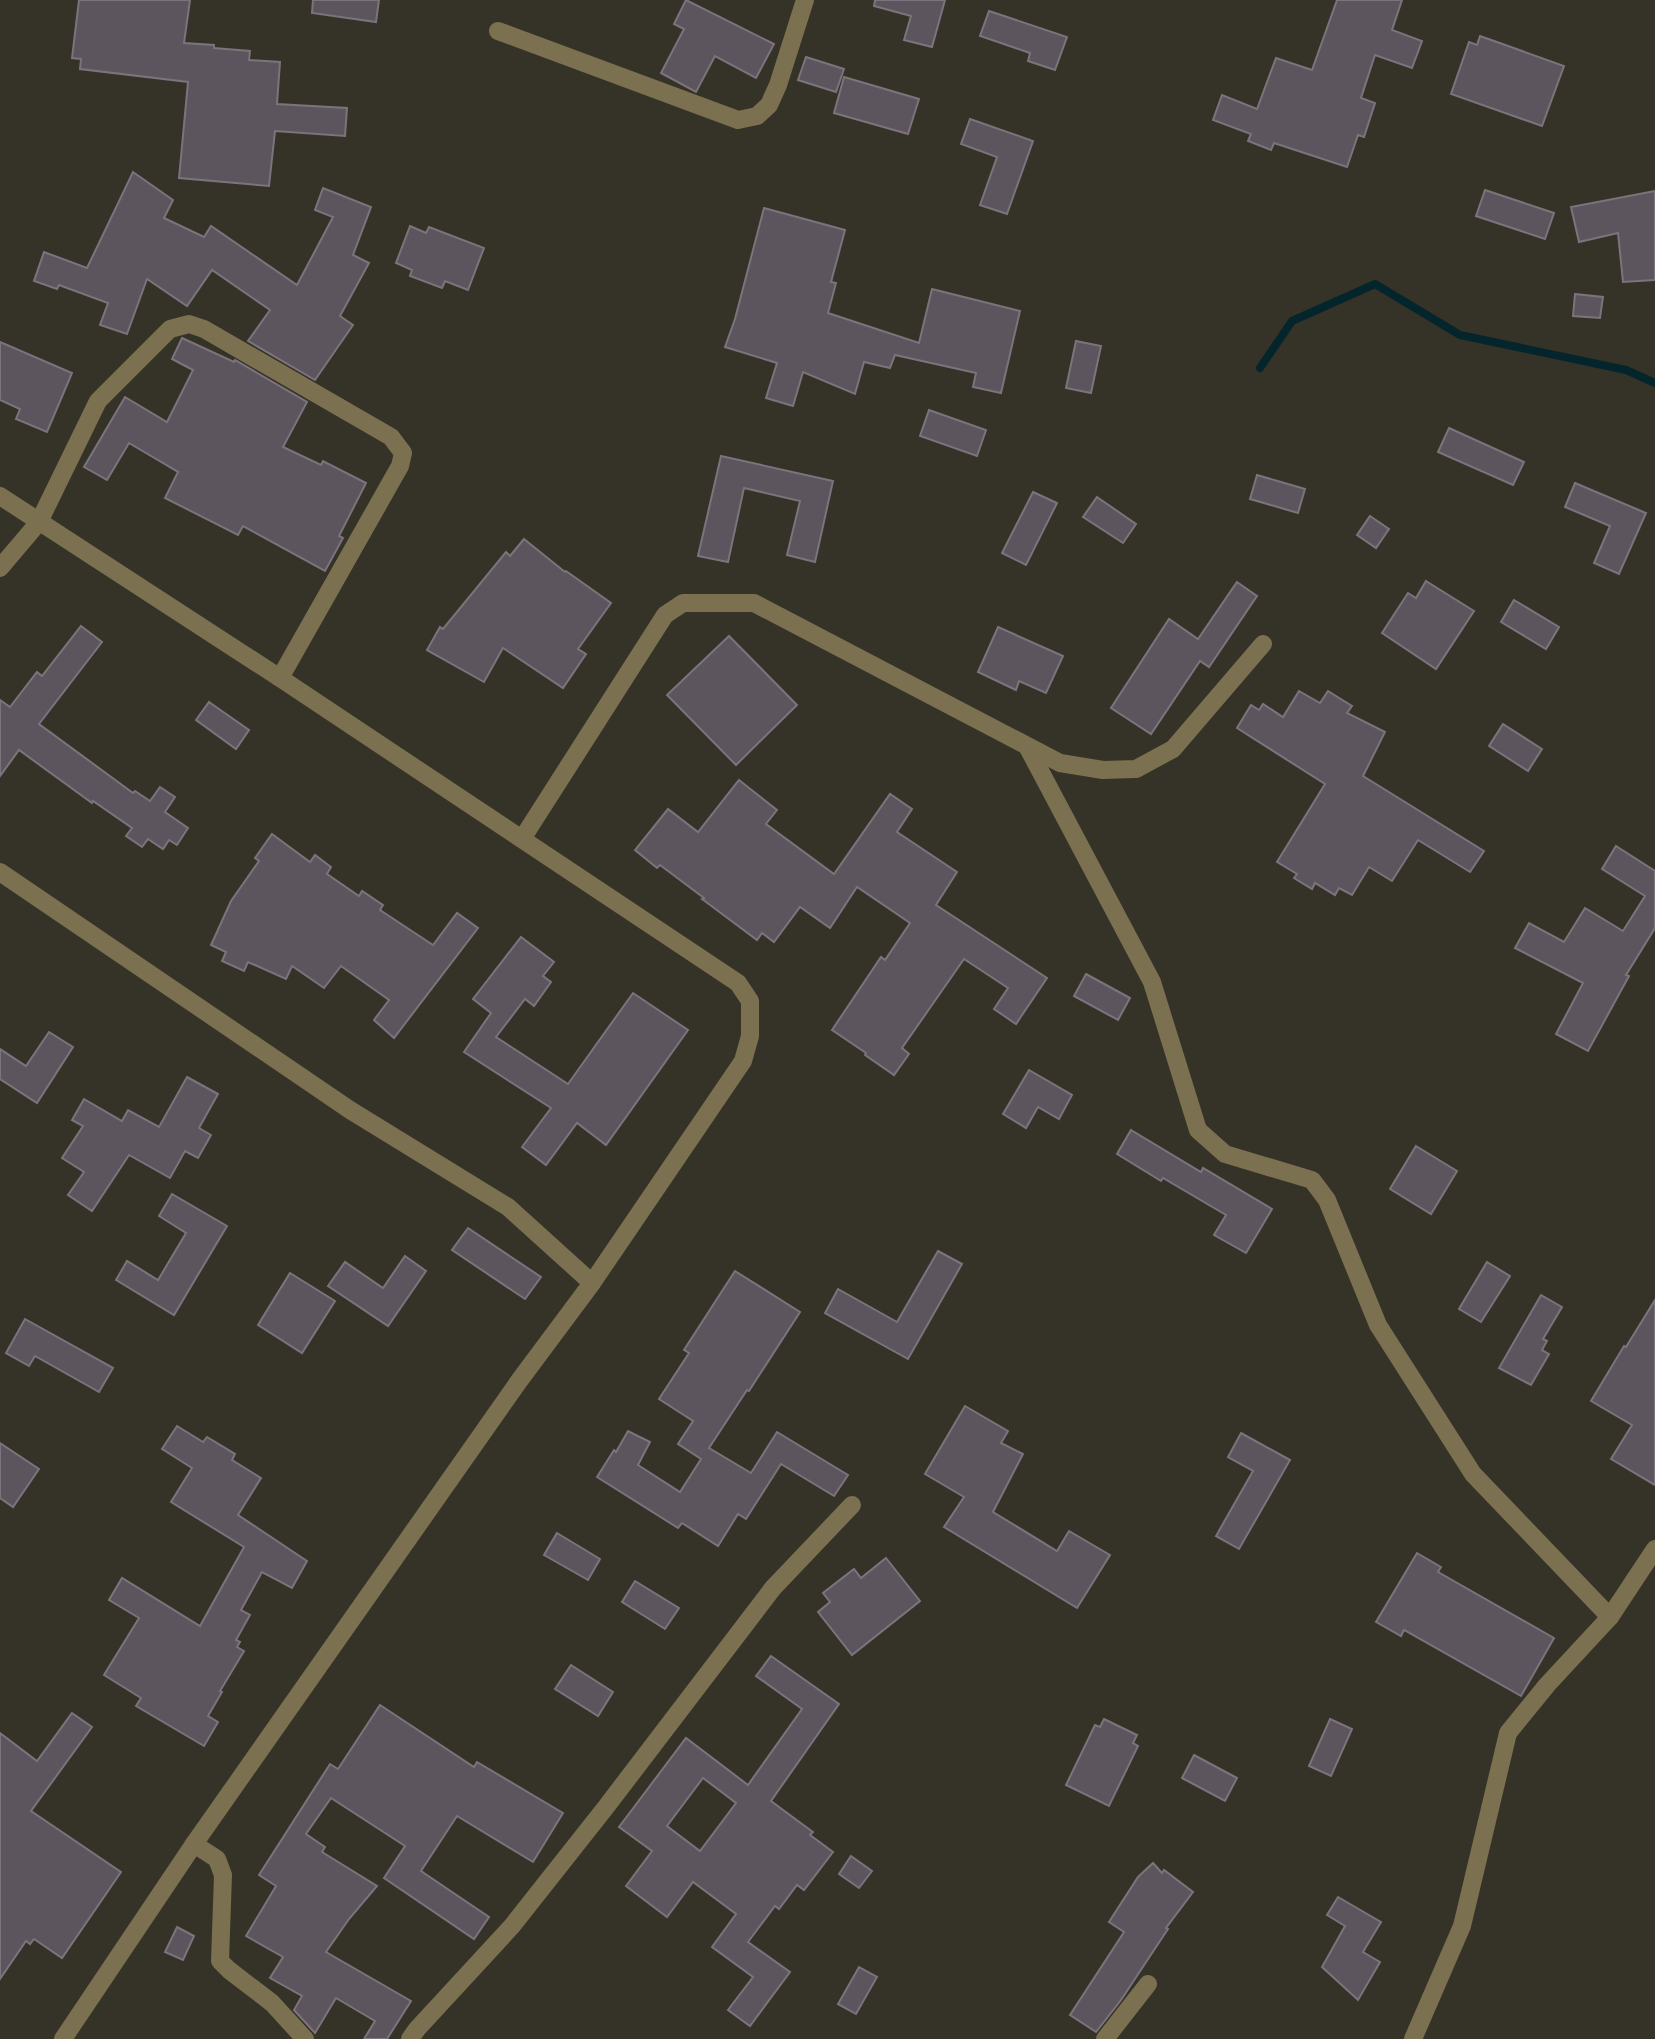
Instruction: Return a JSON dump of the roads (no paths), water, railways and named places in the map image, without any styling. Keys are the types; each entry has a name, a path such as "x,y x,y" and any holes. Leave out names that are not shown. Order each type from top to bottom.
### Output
{"street":[{"path":"498,32 738,120 757,116 769,105 805,0"},
{"path":"0,568 39,522 98,401 170,329 189,324 204,329 391,437 403,453 400,466 280,678"},
{"path":"0,496 280,678 738,983 750,1001 750,1036 743,1061 592,1283 519,1381 194,1844 63,2039"},
{"path":"522,839 665,615 683,603 754,603 1060,763 1102,770 1136,769 1173,749 1263,644"},
{"path":"1027,746 1152,982 1198,1130 1225,1154 1312,1180 1327,1200 1378,1325 1473,1474 1610,1617"},
{"path":"0,872 350,1110 508,1207 592,1283"},
{"path":"411,2039 417,2029 512,1926 607,1807 773,1588 852,1505"},
{"path":"1413,2039 1462,1926 1508,1733 1547,1685 1647,1577 1655,1549"},
{"path":"194,1844 217,1860 223,1875 220,1961 272,2003 306,2039"},
{"path":"1105,2039 1148,1984"}],"waterway":[{"path":"1260,368 1292,321 1375,284 1460,335 1626,370 1655,383"}]}
